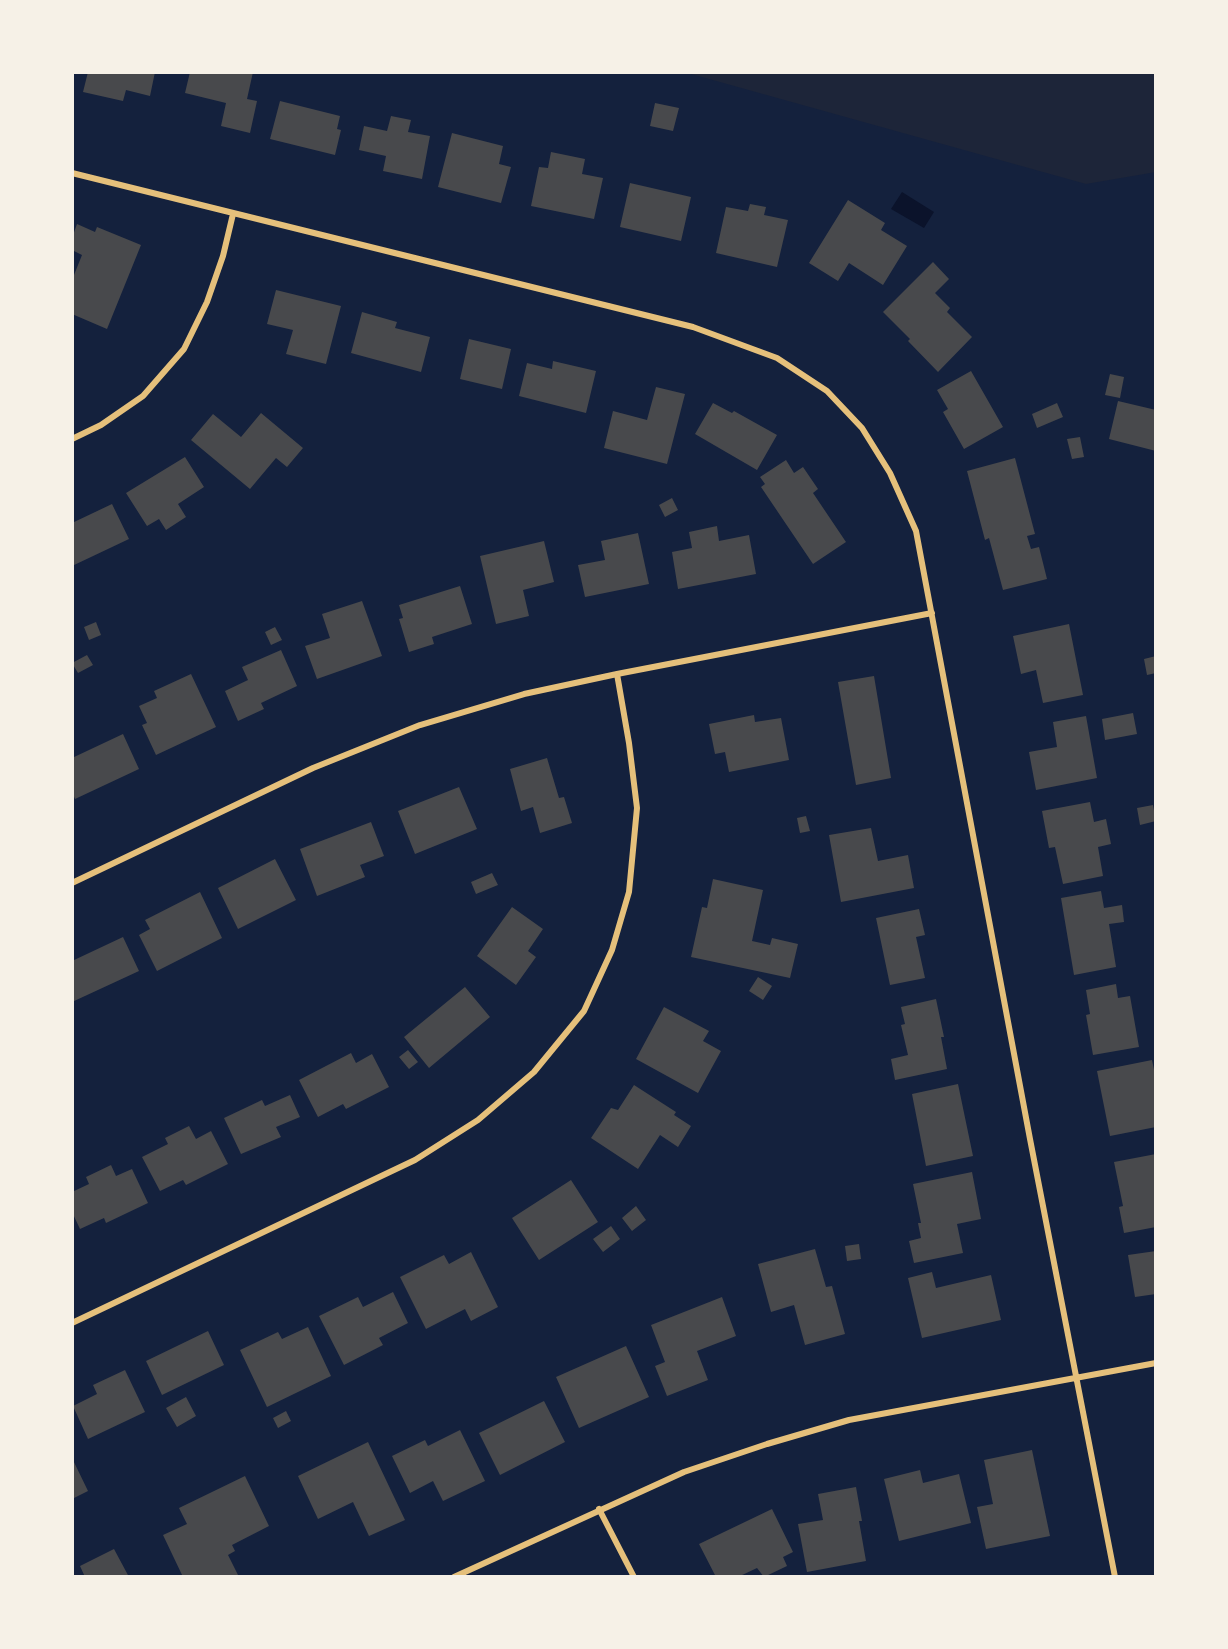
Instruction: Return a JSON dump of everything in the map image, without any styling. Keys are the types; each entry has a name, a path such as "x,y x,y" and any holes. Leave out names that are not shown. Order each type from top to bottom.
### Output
{"street":[{"path":"72,173 693,327 777,358 827,391 862,428 891,473 916,531 1115,1577"},
{"path":"72,439 101,425 143,396 184,349 207,302 223,256 233,214"},
{"path":"72,884 313,768 420,725 524,694 932,613"},
{"path":"72,1323 415,1160 478,1120 534,1072 584,1011 612,950 629,892 637,808 617,674"},
{"path":"454,1577 684,1472 767,1444 849,1420 1156,1362"},
{"path":"599,1509 634,1577"}],"shaded area":[{"path":"684,72 1156,72 1156,172 1086,184"},
{"path":"902,192 934,212 924,228 891,209"}],"building":[{"path":"88,72 155,72 150,96 126,90 123,101 83,92"},
{"path":"190,72 253,72 247,99 257,101 250,133 221,126 226,103 185,93"},
{"path":"280,101 340,116 337,129 341,130 335,155 270,139"},
{"path":"655,103 679,108 673,131 650,126"},
{"path":"391,116 411,120 408,132 430,136 422,179 383,171 386,156 359,150 364,126 387,131"},
{"path":"452,133 503,146 499,164 511,167 501,203 438,187"},
{"path":"551,152 585,159 582,174 603,178 594,219 531,206 539,167 548,168"},
{"path":"630,183 691,197 681,241 620,227"},
{"path":"848,200 885,223 881,230 907,246 883,285 849,263 838,281 809,263"},
{"path":"750,204 766,207 764,215 788,220 777,267 716,253 726,207 748,211"},
{"path":"77,224 95,232 97,227 141,245 107,329 72,314 72,280 82,255 72,250 72,238"},
{"path":"933,262 949,279 935,293 950,308 947,312 972,337 938,372 883,312"},
{"path":"276,290 341,306 326,364 286,354 293,330 267,324"},
{"path":"362,312 397,322 395,328 430,337 421,372 351,353"},
{"path":"469,339 511,349 502,389 460,379"},
{"path":"553,361 596,371 586,413 519,396 527,363 552,369"},
{"path":"971,371 1003,427 964,449 943,412 948,409 937,390"},
{"path":"1110,374 1124,377 1120,398 1105,395"},
{"path":"656,387 685,394 667,464 604,448 613,411 647,420"},
{"path":"1118,401 1156,410 1156,451 1109,439"},
{"path":"713,403 732,413 734,411 777,435 757,470 695,434"},
{"path":"1057,403 1063,417 1037,428 1032,414"},
{"path":"261,413 303,448 287,467 276,458 250,489 191,440 213,414 241,437"},
{"path":"1080,437 1084,457 1072,459 1067,439"},
{"path":"185,457 204,487 178,504 186,517 166,530 159,519 147,526 126,493"},
{"path":"1015,458 1035,534 1027,536 1031,549 1039,547 1047,579 1003,590 989,538 985,540 967,471"},
{"path":"786,460 794,473 803,467 818,489 813,493 846,542 813,564 761,487 765,484 760,477"},
{"path":"672,498 678,510 665,517 659,505"},
{"path":"112,504 129,539 72,566 72,523"},
{"path":"717,526 719,541 749,535 756,574 678,589 672,552 692,548 689,532"},
{"path":"638,533 649,584 585,597 578,565 605,560 601,541"},
{"path":"544,541 554,582 523,590 529,616 496,624 480,556"},
{"path":"460,586 472,624 432,637 434,644 409,652 399,619 403,618 399,605"},
{"path":"362,601 382,656 317,679 305,646 330,638 322,614"},
{"path":"96,622 101,635 89,640 84,627"},
{"path":"1069,624 1083,695 1043,703 1036,670 1021,674 1013,636"},
{"path":"275,627 282,640 271,645 265,632"},
{"path":"281,650 297,686 261,703 264,709 238,721 225,691 248,680 242,667"},
{"path":"87,655 93,665 78,673 72,663"},
{"path":"1156,656 1156,673 1147,675 1144,659"},
{"path":"191,674 216,727 156,755 142,725 147,723 139,706 157,698 154,691"},
{"path":"874,676 891,778 856,785 838,682"},
{"path":"1133,713 1137,734 1105,740 1102,719"},
{"path":"754,715 755,722 781,718 789,760 729,772 725,752 715,754 709,724"},
{"path":"1086,716 1097,778 1036,790 1029,752 1057,747 1053,722"},
{"path":"123,734 139,769 75,799 72,792 72,758"},
{"path":"547,758 559,798 564,797 572,823 540,833 533,807 521,811 510,769"},
{"path":"459,787 477,829 415,854 398,811"},
{"path":"1090,802 1094,822 1106,819 1111,844 1098,847 1103,876 1063,884 1055,847 1049,848 1042,811"},
{"path":"1153,805 1156,821 1140,825 1137,808"},
{"path":"806,816 810,831 800,833 797,818"},
{"path":"371,822 384,856 360,865 365,877 317,896 300,849"},
{"path":"871,828 878,861 908,855 914,888 841,902 829,835"},
{"path":"275,859 296,900 238,929 218,888"},
{"path":"492,873 498,885 476,894 471,882"},
{"path":"713,879 763,890 752,941 770,945 772,938 798,944 790,978 691,957 702,907 707,908"},
{"path":"1101,891 1104,908 1122,905 1124,922 1109,924 1116,967 1074,975 1061,898"},
{"path":"200,892 222,938 157,971 139,935 150,929 145,920"},
{"path":"512,907 543,929 528,951 536,957 516,985 477,956"},
{"path":"919,909 925,935 916,937 925,978 890,985 876,918"},
{"path":"123,937 139,971 72,1002 72,961"},
{"path":"758,977 772,986 763,1000 749,991"},
{"path":"1116,984 1118,998 1130,996 1139,1047 1093,1055 1086,1015 1090,1014 1086,990"},
{"path":"465,987 490,1017 429,1068 404,1037"},
{"path":"936,999 944,1037 941,1037 947,1069 895,1080 891,1059 908,1055 901,1025 905,1024 901,1007"},
{"path":"664,1007 709,1031 703,1041 721,1051 698,1093 636,1059"},
{"path":"408,1050 418,1062 409,1069 399,1057"},
{"path":"351,1053 356,1063 372,1054 389,1087 346,1109 343,1104 318,1117 299,1080"},
{"path":"1152,1060 1156,1079 1156,1127 1110,1136 1097,1071"},
{"path":"958,1084 973,1156 926,1166 912,1094"},
{"path":"634,1085 676,1112 674,1115 691,1126 678,1147 660,1135 638,1169 591,1138 611,1108 618,1110"},
{"path":"290,1095 300,1117 276,1127 281,1137 241,1154 224,1118 262,1100 265,1106"},
{"path":"189,1126 196,1139 211,1131 228,1164 186,1185 183,1180 160,1191 142,1157 168,1144 165,1138"},
{"path":"1156,1154 1156,1227 1124,1233 1119,1207 1123,1206 1114,1162"},
{"path":"111,1165 116,1176 132,1169 148,1203 106,1223 104,1218 80,1229 72,1212 72,1192 89,1184 86,1177"},
{"path":"972,1172 981,1219 957,1224 963,1253 914,1263 909,1241 921,1238 918,1223 921,1223 913,1184"},
{"path":"571,1180 598,1222 539,1260 512,1218"},
{"path":"636,1206 646,1220 632,1231 622,1218"},
{"path":"611,1226 620,1239 603,1252 593,1239"},
{"path":"859,1244 861,1259 847,1261 845,1246"},
{"path":"815,1249 826,1287 832,1286 845,1334 805,1345 794,1305 771,1312 758,1264"},
{"path":"1156,1251 1156,1294 1135,1297 1128,1255"},
{"path":"471,1252 498,1307 471,1321 465,1309 426,1329 400,1277 444,1255 449,1264"},
{"path":"932,1272 936,1288 991,1275 1001,1320 922,1338 908,1278"},
{"path":"393,1292 408,1323 379,1338 383,1345 344,1365 319,1316 358,1297 363,1307"},
{"path":"722,1297 736,1336 697,1351 708,1380 667,1396 655,1366 665,1362 651,1325"},
{"path":"308,1327 331,1376 267,1407 240,1350 278,1332 282,1339"},
{"path":"208,1331 224,1365 162,1395 146,1361"},
{"path":"626,1346 649,1397 579,1428 556,1377"},
{"path":"125,1370 145,1412 88,1439 73,1406 97,1394 93,1385"},
{"path":"186,1397 196,1416 177,1427 166,1408"},
{"path":"544,1401 565,1442 500,1475 479,1433"},
{"path":"286,1411 291,1421 278,1428 273,1418"},
{"path":"460,1430 485,1481 443,1501 433,1481 410,1493 392,1456 425,1440 428,1446"},
{"path":"368,1442 405,1520 369,1536 353,1502 318,1519 298,1476"},
{"path":"1032,1450 1050,1536 986,1549 977,1507 993,1504 984,1460"},
{"path":"72,1458 88,1491 72,1499"},
{"path":"920,1470 923,1483 959,1474 971,1523 899,1541 884,1479"},
{"path":"245,1476 269,1526 232,1545 235,1551 228,1555 239,1577 183,1577 163,1535 187,1524 179,1508"},
{"path":"856,1487 866,1561 807,1572 798,1524 823,1520 818,1494"},
{"path":"772,1509 793,1552 783,1557 787,1566 764,1577 757,1568 738,1577 716,1577 699,1544"},
{"path":"114,1549 129,1577 85,1577 80,1566"}]}
